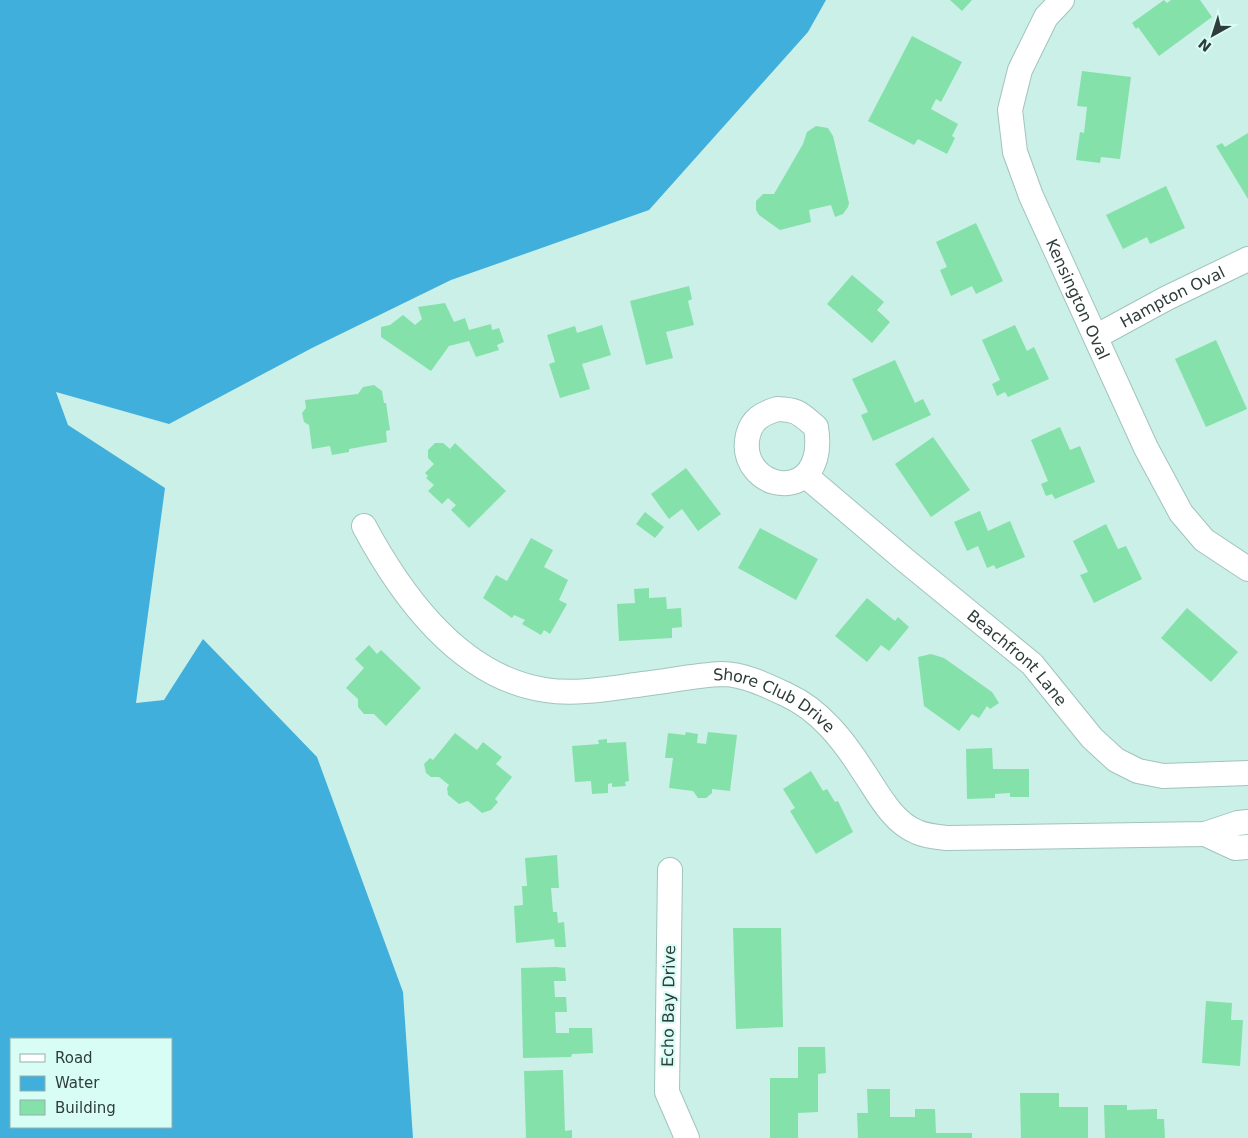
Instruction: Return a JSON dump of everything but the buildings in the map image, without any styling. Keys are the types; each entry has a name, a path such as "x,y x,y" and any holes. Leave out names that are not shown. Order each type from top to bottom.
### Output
{"street":[{"name":"Kensington Oval","path":"1062,0 1046,17 1020,70 1010,110 1015,152 1031,196 1097,336 1146,448 1181,512 1204,540 1248,569"},
{"name":"Hampton Oval","path":"1097,336 1167,298 1248,259"},
{"name":"Beachfront Lane","path":"806,476 904,560 1032,664 1092,738 1116,760 1138,771 1163,776 1248,773"},
{"name":"Shore Club Drive","path":"364,526 385,564 432,625 461,651 503,679 546,690 590,691 724,674 754,681 789,696 828,723 897,819 917,832 947,838 1205,834 1238,822 1248,822"},
{"name":"Shore Club Drive","path":"1205,834 1235,848 1248,847"},
{"name":"Echo Bay Drive","path":"670,870 668,1092 687,1138"}],"water":[{"path":"0,0 826,0 808,32 649,210 451,280 312,348 169,424 56,392 68,425 165,488 136,703 164,700 203,639 317,757 403,992 413,1138 0,1138"}]}
